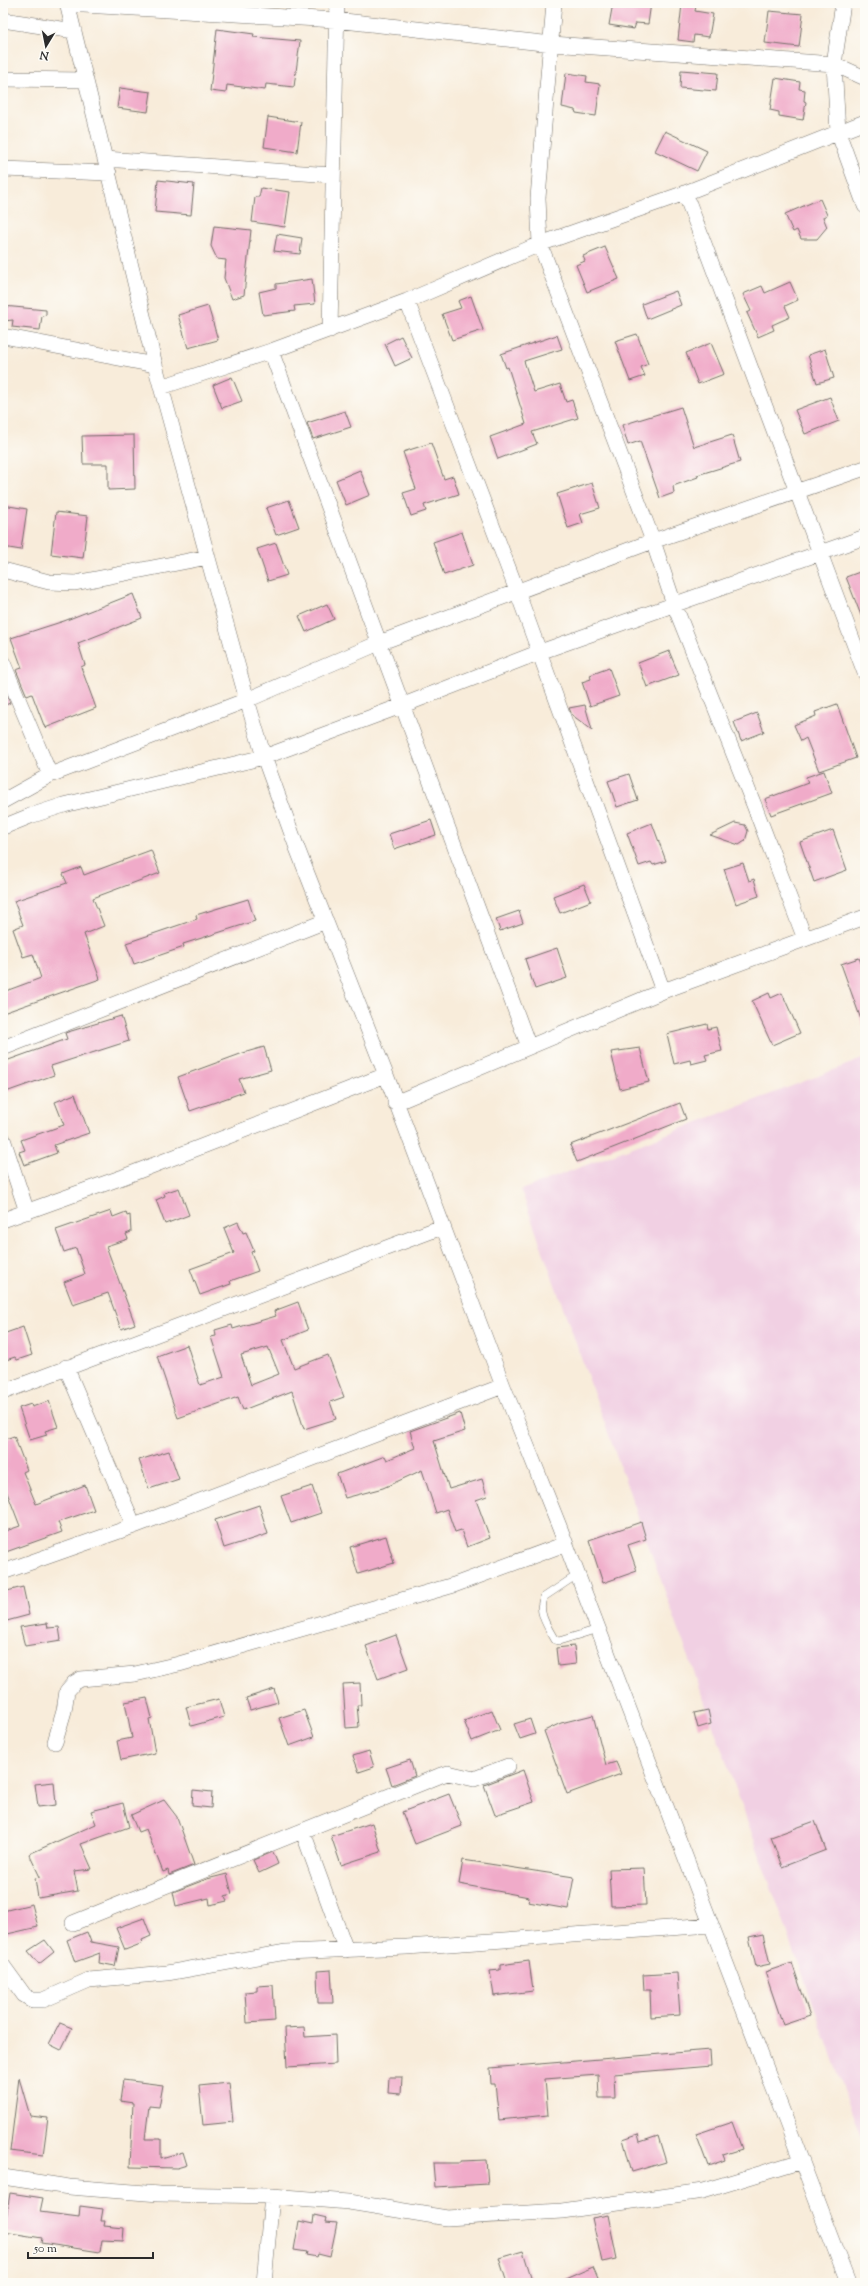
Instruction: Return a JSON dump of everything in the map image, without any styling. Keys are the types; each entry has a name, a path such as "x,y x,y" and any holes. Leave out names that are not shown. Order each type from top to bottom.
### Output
{"street":[{"path":"330,330 332,175 337,3"},
{"path":"554,3 552,44 538,198 540,244 653,541 674,604 754,805 805,939"},
{"path":"843,3 834,64 838,132 865,206"},
{"path":"848,2283 598,1629 502,1386 395,1103 386,1075 264,757 155,365 67,4 336,20 552,44 834,64 865,78"},
{"path":"3,20 74,31"},
{"path":"3,79 85,80"},
{"path":"161,386 271,351 330,330 407,301 540,244 685,193 865,122"},
{"path":"3,170 107,166 332,175"},
{"path":"685,193 865,673"},
{"path":"407,301 540,652 663,991"},
{"path":"3,336 155,365"},
{"path":"271,351 401,706 529,1047"},
{"path":"3,801 50,775 247,700 379,643 653,541 865,468"},
{"path":"3,827 64,805 264,757 540,652 865,537"},
{"path":"3,570 49,582 75,583 208,557"},
{"path":"5,672 50,775"},
{"path":"395,1103 663,991 865,917"},
{"path":"3,1048 326,921"},
{"path":"3,1220 123,1177 386,1075"},
{"path":"3,1139 27,1212"},
{"path":"3,1392 66,1367 442,1227"},
{"path":"66,1367 134,1526"},
{"path":"3,1572 134,1526 502,1386"},
{"path":"55,1742 64,1711 67,1690 74,1683 82,1679 135,1674 179,1664 454,1585 565,1544"},
{"path":"73,1923 303,1832 439,1776 448,1773 474,1779 508,1766"},
{"path":"303,1832 346,1950"},
{"path":"3,1966 24,1995 32,2000 44,2000 89,1980 166,1973 286,1952 346,1950 711,1925"},
{"path":"3,2177 69,2187 159,2194 272,2196 349,2202 447,2218 502,2216 562,2211 703,2191 802,2161"},
{"path":"264,2283 272,2196"}],"lane":[{"path":"577,1575 544,1597 540,1602 540,1611 555,1640 598,1629"}],"shaded area":[{"path":"865,1058 865,2149 521,1190"}],"building":[{"path":"613,3 651,3 648,24 636,23 634,29 609,25"},
{"path":"682,4 696,6 695,11 713,14 709,37 694,35 693,42 678,40"},
{"path":"769,11 803,14 799,47 765,43"},
{"path":"217,29 254,34 253,37 300,41 294,87 266,84 265,90 227,85 226,93 210,91"},
{"path":"681,70 718,73 716,91 680,88"},
{"path":"566,73 587,76 586,82 600,84 596,116 576,113 575,110 562,107"},
{"path":"775,78 800,82 799,89 805,90 804,101 806,102 803,120 779,116 779,112 770,110"},
{"path":"120,88 151,92 148,112 117,108"},
{"path":"268,117 301,122 297,152 264,147"},
{"path":"665,131 707,151 697,171 655,151"},
{"path":"158,180 194,184 191,215 155,212"},
{"path":"261,188 290,192 285,227 252,222 255,197 259,197"},
{"path":"820,199 827,215 823,217 827,227 817,239 801,239 797,230 793,232 785,214"},
{"path":"214,226 251,230 244,295 232,299 224,278 226,260 217,259 211,246"},
{"path":"277,234 302,238 300,254 274,251"},
{"path":"605,247 619,279 587,292 576,265 585,261 583,256"},
{"path":"312,279 315,304 294,306 295,311 263,315 259,292 276,288 276,284"},
{"path":"790,282 798,300 785,306 790,317 772,325 774,330 758,337 747,313 751,311 743,294 762,286 765,293"},
{"path":"676,291 681,305 647,319 642,304"},
{"path":"471,296 483,330 452,340 442,314 461,308 458,301"},
{"path":"3,306 46,310 46,315 42,316 40,330 12,327 13,320 3,321"},
{"path":"208,306 218,340 188,348 178,315"},
{"path":"637,334 648,364 641,367 645,376 630,381 615,341"},
{"path":"557,335 562,349 524,361 534,392 560,384 566,402 572,400 578,418 532,432 537,444 498,459 490,437 526,424 508,367 506,368 501,354"},
{"path":"401,336 412,358 395,366 385,344"},
{"path":"711,343 724,374 698,384 686,353"},
{"path":"825,349 834,378 817,383 808,355"},
{"path":"232,377 242,401 222,408 213,385"},
{"path":"830,397 839,421 805,434 795,410"},
{"path":"681,407 694,447 732,435 740,462 697,475 698,477 673,486 674,493 660,498 640,441 628,445 622,425"},
{"path":"345,411 351,427 313,439 307,423"},
{"path":"134,435 135,489 108,490 108,464 83,464 82,436"},
{"path":"431,443 444,479 453,476 459,494 424,505 426,511 411,516 403,493 416,489 403,452"},
{"path":"360,470 370,495 346,505 336,480"},
{"path":"592,483 600,508 580,514 583,523 568,528 557,494"},
{"path":"289,500 299,527 276,535 266,508"},
{"path":"3,505 27,509 21,550 3,547"},
{"path":"56,512 88,516 83,558 51,554"},
{"path":"462,532 473,565 444,575 433,542"},
{"path":"276,543 287,575 268,581 257,549"},
{"path":"865,570 865,623 864,623 846,577"},
{"path":"133,594 142,618 78,643 85,665 81,667 96,708 45,728 32,694 27,696 16,670 22,668 11,638 64,621"},
{"path":"327,604 334,619 306,632 299,616"},
{"path":"669,651 679,675 647,687 638,663"},
{"path":"609,668 619,696 590,706 582,682 591,679 590,675"},
{"path":"3,686 10,703 3,706"},
{"path":"837,704 856,758 819,771 806,738 801,741 794,725 816,716 815,712"},
{"path":"585,705 592,730 572,715 569,708"},
{"path":"757,713 764,732 741,741 734,722"},
{"path":"824,771 832,793 771,815 765,799 808,783 806,777"},
{"path":"629,774 638,800 617,807 608,781"},
{"path":"431,820 436,835 394,849 389,834"},
{"path":"652,823 666,861 653,865 651,862 639,866 627,833"},
{"path":"735,823 745,825 748,831 745,841 739,845 710,835"},
{"path":"833,830 847,870 814,882 800,842"},
{"path":"151,850 160,873 93,898 104,926 84,934 100,979 3,1013 3,992 41,978 33,954 23,957 13,929 23,925 14,901 67,883 63,874 81,867 84,875"},
{"path":"743,863 749,881 754,879 759,896 736,904 724,869"},
{"path":"584,884 591,901 560,913 553,896"},
{"path":"248,899 255,921 183,944 184,947 134,964 126,943 197,919 196,915"},
{"path":"519,911 523,923 500,931 496,919"},
{"path":"557,948 567,978 535,989 525,959"},
{"path":"859,958 862,965 865,964 865,1025 863,1025 841,964"},
{"path":"769,993 771,998 782,993 800,1033 772,1045 752,1001"},
{"path":"121,1016 129,1041 51,1066 54,1075 3,1093 3,1062 67,1039 65,1033"},
{"path":"707,1024 708,1029 716,1027 722,1051 705,1055 707,1060 691,1064 690,1060 674,1064 667,1034"},
{"path":"264,1047 271,1070 239,1079 244,1092 190,1111 178,1077 243,1053"},
{"path":"640,1048 649,1082 620,1089 611,1052"},
{"path":"75,1094 89,1133 54,1145 57,1153 24,1165 19,1152 25,1150 21,1140 64,1125 55,1102"},
{"path":"680,1103 686,1119 577,1162 570,1145"},
{"path":"179,1188 189,1215 165,1224 156,1200 165,1196 164,1193"},
{"path":"111,1211 113,1217 126,1212 127,1216 130,1215 131,1232 126,1234 128,1239 106,1246 135,1324 121,1329 108,1293 73,1305 64,1282 85,1274 76,1248 64,1252 56,1230"},
{"path":"238,1222 243,1233 246,1232 254,1251 251,1252 258,1271 230,1281 231,1284 200,1295 190,1269 234,1253 224,1228"},
{"path":"298,1302 308,1330 283,1340 294,1368 328,1355 344,1397 330,1402 336,1419 304,1429 292,1391 243,1410 238,1397 178,1418 157,1356 187,1345 200,1385 224,1377 211,1337 216,1336 215,1330 232,1325 233,1329 276,1316 274,1311","holes":["268,1347 279,1374 251,1385 241,1355"]},
{"path":"23,1327 32,1355 17,1360 15,1357 3,1361 3,1334"},
{"path":"49,1401 58,1427 45,1431 47,1435 30,1440 19,1408 31,1404 32,1407"},
{"path":"460,1413 465,1431 434,1441 449,1489 482,1479 487,1496 476,1500 490,1538 467,1547 461,1530 455,1532 447,1509 436,1513 422,1470 383,1488 345,1498 337,1474 385,1456 387,1460 415,1448 410,1431"},
{"path":"14,1436 27,1470 23,1472 36,1504 85,1485 94,1510 58,1522 62,1532 3,1553 3,1532 20,1526 3,1482 3,1440"},
{"path":"169,1451 179,1479 149,1489 139,1460"},
{"path":"312,1486 321,1513 291,1523 281,1496"},
{"path":"259,1505 268,1534 224,1548 215,1520"},
{"path":"641,1522 646,1539 628,1545 637,1571 603,1583 589,1540"},
{"path":"386,1536 394,1563 358,1574 350,1547"},
{"path":"23,1587 29,1615 3,1622 3,1592"},
{"path":"47,1623 48,1628 59,1627 61,1640 25,1646 20,1627"},
{"path":"396,1635 408,1668 378,1679 366,1646"},
{"path":"574,1646 576,1664 558,1666 556,1648"},
{"path":"360,1683 361,1705 357,1705 359,1727 346,1728 343,1684"},
{"path":"274,1689 278,1702 250,1710 246,1698"},
{"path":"147,1698 152,1718 149,1719 155,1753 121,1760 117,1741 132,1738 125,1702"},
{"path":"219,1699 224,1717 191,1726 186,1707"},
{"path":"304,1710 314,1737 289,1746 279,1718"},
{"path":"492,1710 500,1730 472,1741 464,1721"},
{"path":"708,1710 711,1724 698,1728 694,1713"},
{"path":"593,1715 606,1765 616,1762 621,1774 567,1794 544,1731 561,1723"},
{"path":"530,1719 535,1734 520,1739 514,1724"},
{"path":"369,1751 374,1767 359,1772 353,1756"},
{"path":"410,1760 415,1776 392,1785 386,1768"},
{"path":"523,1770 534,1802 495,1815 484,1785"},
{"path":"54,1782 56,1805 38,1807 35,1784"},
{"path":"193,1790 212,1792 211,1808 192,1806"},
{"path":"449,1794 462,1826 415,1844 402,1812"},
{"path":"164,1800 177,1817 194,1865 169,1875 168,1870 163,1872 146,1829 138,1832 131,1815"},
{"path":"123,1803 129,1827 81,1844 92,1869 74,1871 78,1891 38,1898 35,1878 40,1877 29,1854 96,1824 91,1811"},
{"path":"815,1821 826,1850 782,1867 771,1837"},
{"path":"372,1823 381,1852 341,1865 331,1836"},
{"path":"273,1852 278,1864 259,1873 253,1860"},
{"path":"463,1860 574,1877 568,1909 528,1902 529,1897 459,1884"},
{"path":"644,1868 646,1905 611,1906 609,1869"},
{"path":"227,1874 232,1894 225,1896 227,1901 210,1905 209,1898 176,1906 173,1892 207,1879"},
{"path":"32,1904 38,1927 3,1935 3,1911"},
{"path":"144,1918 151,1936 142,1940 143,1943 125,1950 116,1928"},
{"path":"87,1932 91,1942 119,1947 115,1966 99,1963 100,1953 75,1962 67,1940"},
{"path":"763,1934 770,1964 756,1967 749,1937"},
{"path":"45,1940 54,1952 39,1964 28,1951"},
{"path":"529,1961 533,1991 494,1996 490,1971 500,1970 500,1965"},
{"path":"792,1963 810,2016 783,2025 765,1972"},
{"path":"331,1970 333,2003 318,2003 317,1971"},
{"path":"677,1973 680,2015 651,2017 650,1990 644,1990 643,1975"},
{"path":"273,1985 275,2021 247,2023 245,1992 257,1991 257,1986"},
{"path":"60,2023 72,2028 61,2050 49,2044"},
{"path":"304,2027 305,2037 335,2035 336,2064 287,2067 285,2028"},
{"path":"710,2050 711,2066 614,2074 615,2098 599,2098 598,2075 545,2079 548,2115 499,2120 495,2084 491,2084 490,2068"},
{"path":"389,2077 402,2077 401,2094 388,2093"},
{"path":"19,2078 30,2116 48,2118 43,2155 10,2151"},
{"path":"123,2080 163,2085 159,2107 149,2106 145,2139 161,2139 161,2158 183,2152 187,2165 177,2168 130,2167 133,2103 120,2101"},
{"path":"229,2083 233,2122 203,2125 199,2086"},
{"path":"732,2122 742,2149 723,2155 725,2160 708,2166 696,2134"},
{"path":"638,2134 640,2142 658,2136 666,2162 632,2172 623,2139"},
{"path":"486,2160 488,2184 435,2187 433,2163 460,2163 460,2161"},
{"path":"10,2193 43,2198 40,2212 79,2217 80,2206 103,2209 101,2221 105,2221 104,2226 124,2228 123,2241 102,2240 100,2252 41,2243 42,2238 4,2232"},
{"path":"314,2215 327,2218 326,2222 337,2223 330,2257 318,2254 317,2257 306,2255 307,2252 294,2250 299,2221 313,2224"},
{"path":"608,2215 617,2259 602,2262 592,2218"},
{"path":"523,2251 533,2283 507,2283 499,2258"},
{"path":"593,2267 600,2283 556,2283"}]}
